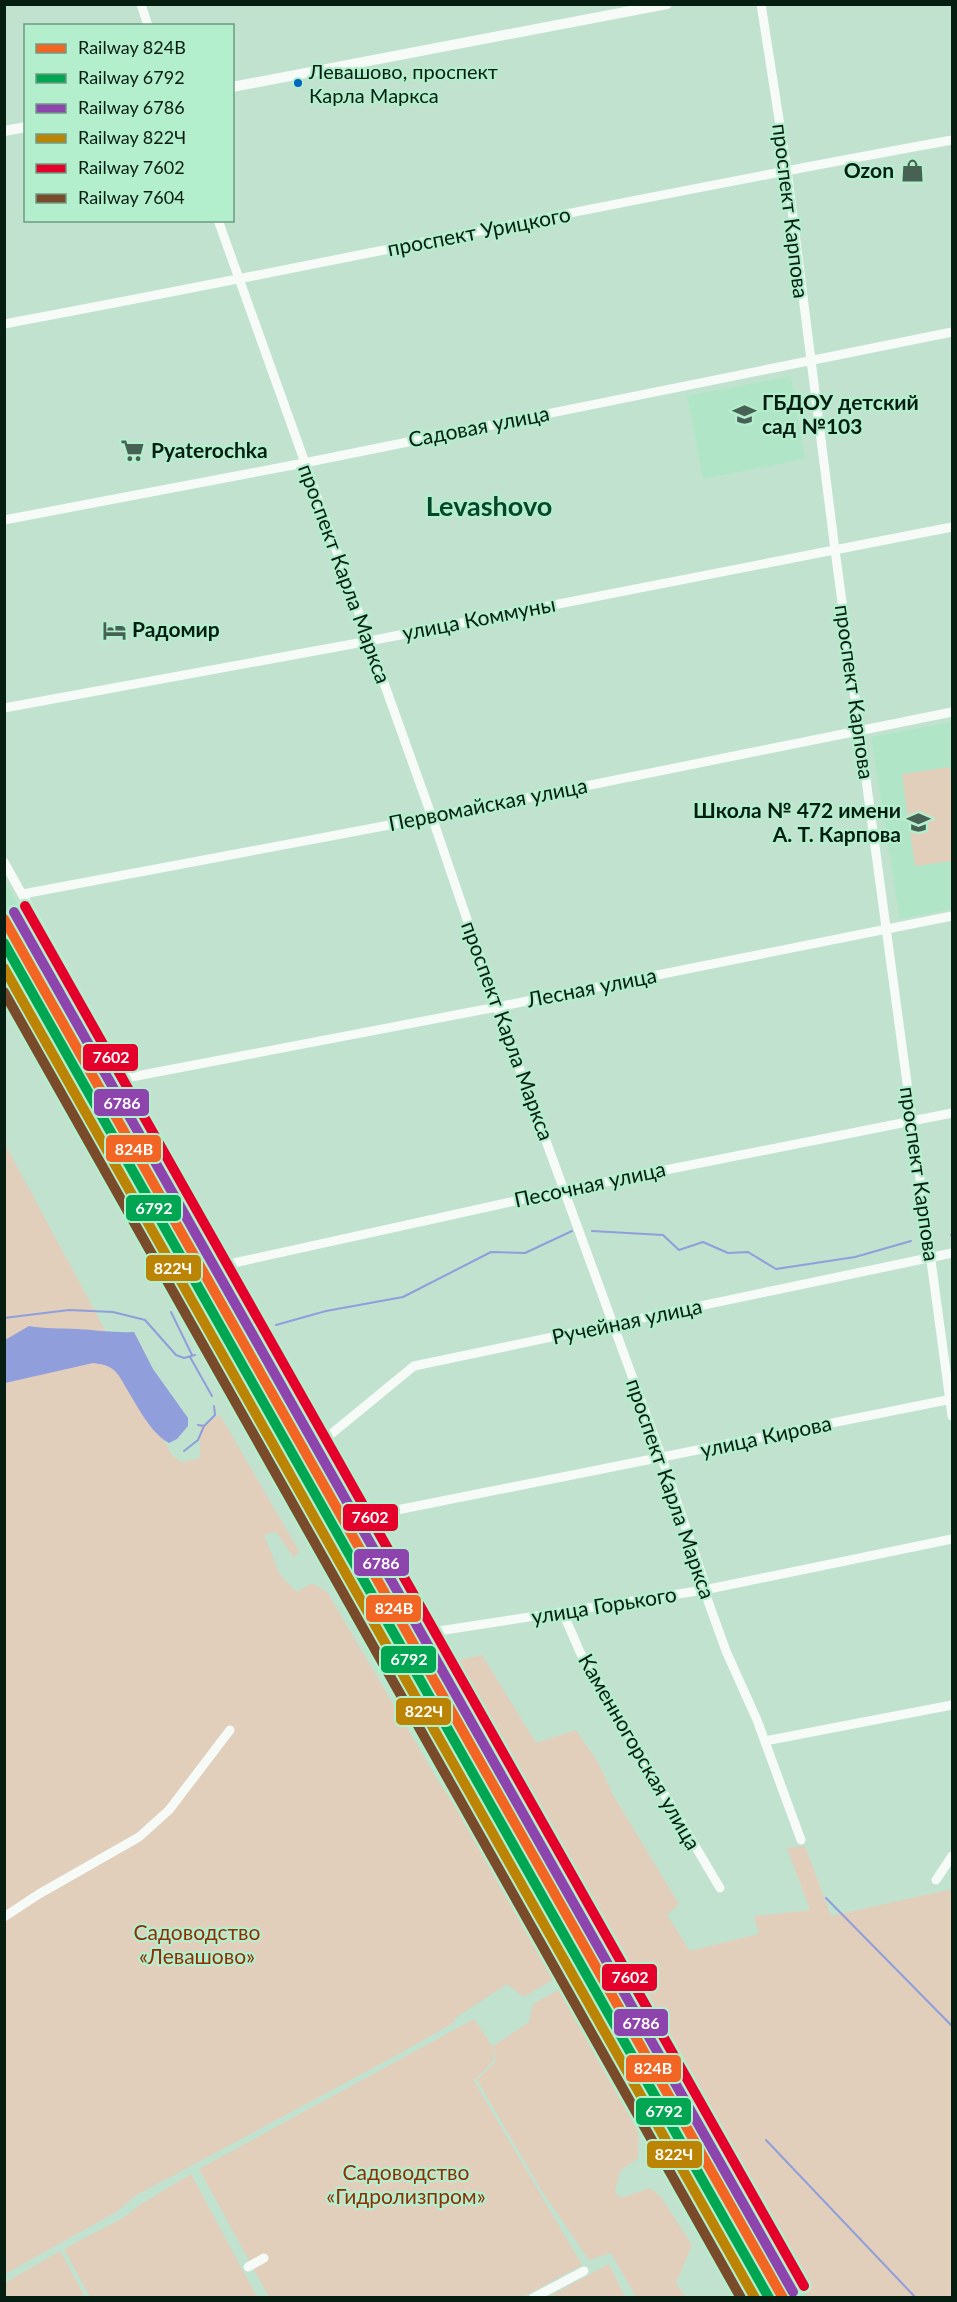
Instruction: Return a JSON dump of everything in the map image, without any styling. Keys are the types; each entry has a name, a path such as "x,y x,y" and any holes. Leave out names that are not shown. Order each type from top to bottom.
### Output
{"street":[{"path":"141,4 147,24"},
{"path":"234,87 667,4"},
{"name":"проспект Карпова","path":"761,4 787,170 809,360 952,1416"},
{"path":"4,131 24,127"},
{"name":"проспект Урицкого","path":"4,324 239,280 787,170 952,140"},
{"name":"проспект Карла Маркса","path":"219,222 432,817 497,1007 565,1190 612,1326 663,1458 704,1581 704,1590 726,1651 765,1741 801,1840"},
{"name":"Садовая улица","path":"4,520 304,463 952,332"},
{"name":"улица Коммуны","path":"4,708 952,527"},
{"name":"Первомайская улица","path":"23,894 432,817 952,712"},
{"path":"4,862 229,1264 308,1418 325,1439"},
{"name":"Лесная улица","path":"126,1078 952,916"},
{"name":"Песочная улица","path":"229,1264 565,1190 952,1113"},
{"name":"Ручейная улица","path":"325,1439 414,1366 952,1253"},
{"name":"улица Кирова","path":"325,1439 367,1516 951,1399"},
{"name":"улица Горького","path":"432,1632 704,1590 952,1539"},
{"name":"Каменногорская улица","path":"563,1613 580,1652 720,1888"},
{"path":"765,1741 952,1705"},
{"path":"4,1917 39,1893 139,1837 169,1810 230,1730"},
{"path":"936,1880 952,1856"},
{"path":"248,2267 264,2258"},
{"path":"533,2298 584,2271"}],"shaded area":[{"name":"ГБДОУ детский сад №103","path":"791,376 805,459 703,479 687,396"},
{"name":"Школа № 472 имени А. Т. Карпова","path":"952,722 952,909 900,919 871,737"},
{"path":"4,879 180,1195 199,1248 295,1413 301,1416 447,1663 807,2297 759,2297 570,1960 564,1962 385,1643 373,1634 271,1461 5,987"}],"green space":[{"path":"950,767 952,861 915,866 902,774"},
{"name":"Садоводство «Левашово»","path":"4,1142 172,1455 181,1462 200,1458 200,1426 220,1415 299,1551 294,1558 276,1532 264,1535 280,1575 297,1592 312,1583 327,1592 439,1782 471,1828 556,1978 524,1997 507,1984 454,2019 455,2022 135,2196 118,2211 5,2274"},
{"path":"482,1655 536,1743 576,1730 599,1764 613,1795 679,1904 667,1915 690,1951 759,1934 754,1916 810,1910 787,1848 805,1846 831,1916 952,1889 952,2297 807,2297 447,1663"},
{"path":"560,1989 639,2117 638,2158 620,2171 615,2192 621,2198 650,2188 661,2197 692,2245 676,2283 686,2297 636,2297 611,2253 589,2260 542,2191 477,2080 496,2061 492,2047 529,2022 533,2004"},
{"name":"Садоводство «Гидролизпром»","path":"474,2019 491,2044 494,2060 474,2081 582,2265 523,2297 269,2297 199,2169"},
{"path":"191,2174 257,2297 90,2297 64,2249 123,2218 141,2204"},
{"path":"60,2251 85,2297 5,2297 5,2283"},
{"path":"609,2264 625,2297 548,2297"}],"water":[{"path":"29,1326 134,1332 153,1369 188,1418 188,1426 177,1439 169,1443 163,1439 146,1420 121,1378 102,1364 93,1363 5,1383 5,1340"}],"waterway":[{"path":"276,1325 326,1311 403,1297 491,1252 525,1253 572,1231"},
{"path":"592,1231 663,1235 679,1250 703,1242 728,1253 748,1252 776,1269 855,1257 911,1241"},
{"path":"183,1307 205,1351"},
{"path":"4,1318 69,1310 113,1312 145,1320 176,1355 184,1358 195,1355"},
{"path":"171,1312 192,1355"},
{"path":"250,1332 256,1331"},
{"path":"201,1351 210,1353"},
{"path":"190,1357 212,1396"},
{"path":"198,1425 204,1426 215,1415 214,1406"},
{"path":"184,1451 198,1440 204,1426"},
{"path":"826,1898 952,2026"},
{"path":"766,2140 916,2298"}],"rail line":[{"name":"7602","path":"25,906 804,2286"},
{"name":"6786","path":"14,912 793,2292"},
{"name":"824В","path":"4,919 783,2298"},
{"name":"6792","path":"4,943 769,2298"},
{"name":"822Ч","path":"4,968 755,2298"},
{"name":"7604","path":"4,992 741,2298"}],"place":[{"name":"Левашово, проспект Карла Маркса","path":"298,83"},
{"name":"Ozon","path":"912,171"},
{"name":"ГБДОУ детский сад №103","path":"744,415"},
{"name":"Pyaterochka","path":"133,451"},
{"name":"Радомир","path":"114,630"},
{"name":"Школа № 472 имени А. Т. Карпова","path":"919,823"}],"district":[{"name":"Levashovo","path":"489,507"}]}
